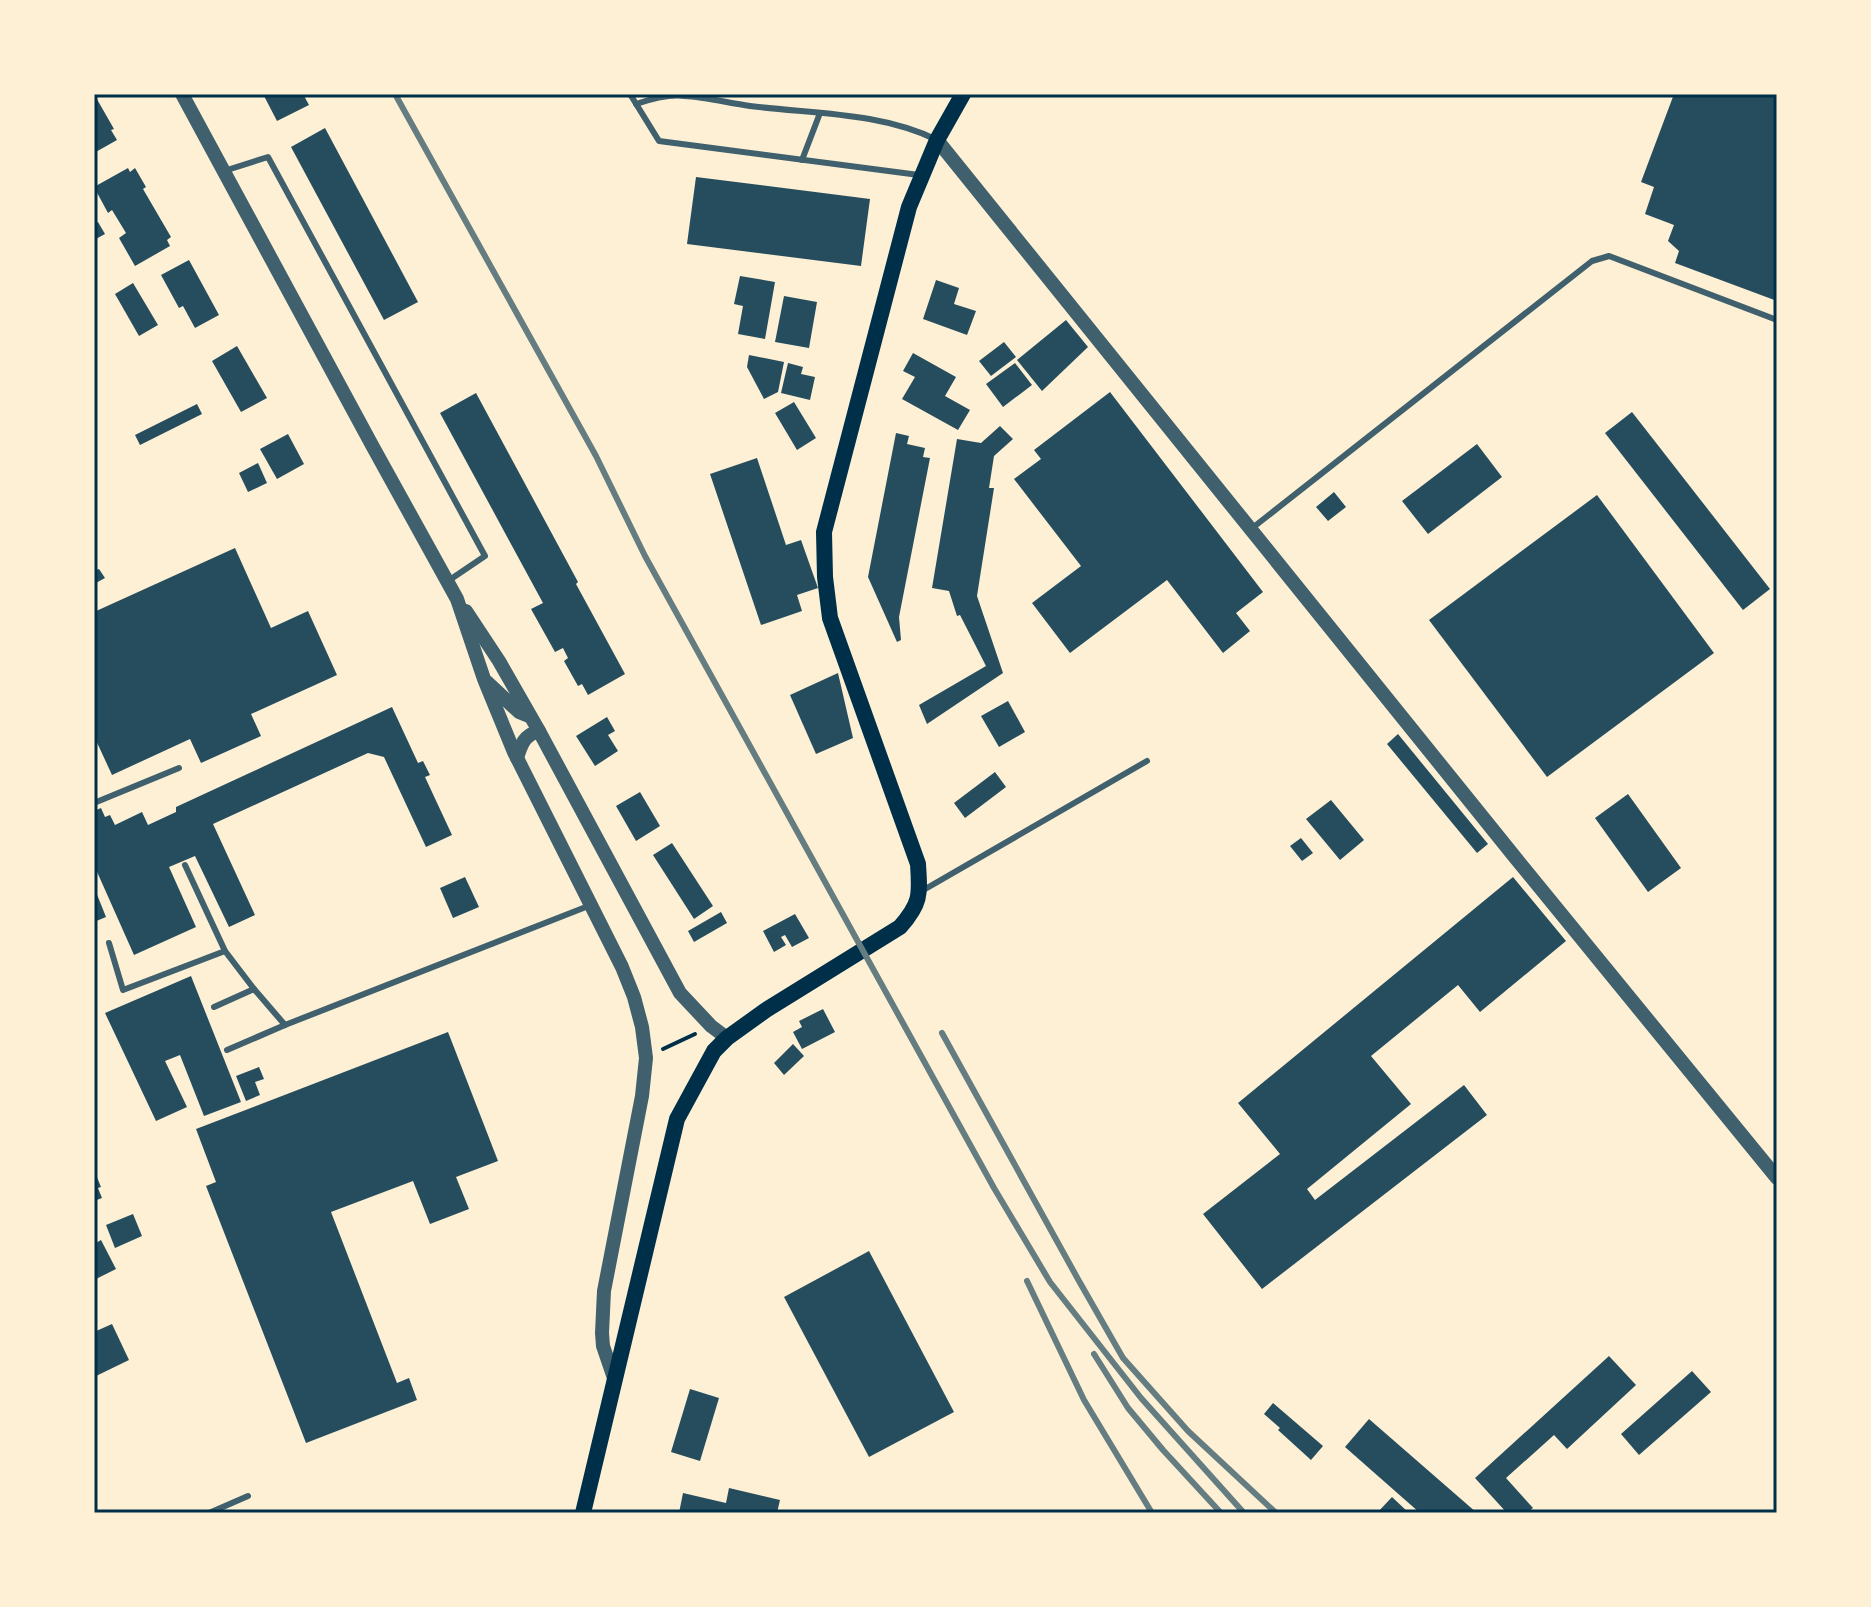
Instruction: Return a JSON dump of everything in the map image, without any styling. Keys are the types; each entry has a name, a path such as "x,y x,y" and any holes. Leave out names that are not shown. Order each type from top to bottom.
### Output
{"main road":[{"path":"583,1513 677,1119 714,1051 727,1038 766,1010 900,927 913,912 920,892 918,864 830,618 824,532 909,207 937,140 963,94"}],"street":[{"path":"182,94 447,582 499,661 539,731 680,993 727,1038"},
{"path":"937,140 1777,1178"},
{"path":"457,599 498,715 622,967 642,1027 646,1058 642,1096 604,1291 603,1346 615,1381"},
{"path":"484,679 519,712 531,717"},
{"path":"517,758 525,738 539,731"}],"lane":[{"path":"630,94 659,141 922,176"},
{"path":"636,104 659,97 682,95 750,106 853,116 937,140"},
{"path":"802,160 820,113"},
{"path":"224,171 268,157 485,556 447,582"},
{"path":"1251,529 1592,261 1609,256 1777,320"},
{"path":"920,892 1147,761"},
{"path":"94,803 179,768"},
{"path":"185,865 225,951 285,1025"},
{"path":"227,1050 591,905"},
{"path":"109,943 123,990 225,951"},
{"path":"214,1007 254,989"},
{"path":"209,1513 248,1496"}],"path":[{"path":"646,1058 711,1026"}],"building":[{"path":"94,94 117,140 94,153"},
{"path":"263,94 303,94 309,105 277,121"},
{"path":"1674,94 1777,94 1777,301 1675,263 1679,251 1668,241 1674,225 1645,214 1654,187 1641,182"},
{"path":"325,128 418,302 384,320 291,147"},
{"path":"128,168 130,172 135,168 146,187 143,189 171,237 167,240 170,246 135,266 119,238 126,233 112,210 108,213 94,187"},
{"path":"696,177 870,199 861,266 687,244"},
{"path":"98,222 105,234 94,240 94,224"},
{"path":"189,260 219,315 195,328 183,306 179,308 161,275"},
{"path":"740,276 775,282 765,339 738,334 743,306 734,304"},
{"path":"936,280 959,288 954,304 976,311 967,335 923,319"},
{"path":"133,283 158,325 139,336 115,294"},
{"path":"784,296 817,302 809,348 775,342"},
{"path":"1066,320 1088,347 1042,391 1017,360"},
{"path":"1004,342 1016,357 991,376 979,361"},
{"path":"237,346 267,398 241,412 212,361"},
{"path":"913,353 956,377 945,396 970,410 958,430 902,399 915,377 903,371"},
{"path":"749,355 784,362 778,392 764,399 747,367"},
{"path":"788,363 803,367 801,374 815,377 810,400 781,393"},
{"path":"1015,363 1032,385 1003,407 986,384"},
{"path":"1110,392 1263,592 1236,613 1250,631 1223,653 1167,580 1070,653 1032,603 1081,566 1014,479 1041,459 1034,450"},
{"path":"476,393 625,674 588,695 582,684 578,686 564,661 568,658 563,648 555,652 531,609 543,603 440,413"},
{"path":"794,402 816,438 797,450 775,413"},
{"path":"197,404 202,414 140,445 135,435"},
{"path":"1632,412 1770,589 1743,610 1605,433"},
{"path":"1000,426 1013,439 994,456 989,488 994,488 977,596 1003,673 927,724 919,705 986,666 960,615 957,616 949,591 932,588 957,439 981,443"},
{"path":"896,433 909,436 907,444 925,448 923,457 930,458 899,617 901,640 897,642 868,577"},
{"path":"288,434 304,464 277,479 260,449"},
{"path":"1477,444 1502,477 1428,534 1402,501"},
{"path":"757,458 786,545 801,540 818,588 797,595 802,611 761,625 710,474"},
{"path":"258,463 267,483 248,492 239,473"},
{"path":"1334,492 1346,507 1328,521 1316,507"},
{"path":"1597,495 1714,653 1547,777 1429,620"},
{"path":"235,548 271,628 308,611 337,675 251,714 261,736 201,763 190,739 112,775 94,736 94,612"},
{"path":"99,569 105,578 94,584 94,571"},
{"path":"838,673 853,738 816,754 790,695"},
{"path":"1008,701 1025,732 999,747 981,716"},
{"path":"392,707 418,763 423,761 430,775 425,777 452,835 426,847 384,757 368,753 213,824 255,915 229,927 195,856 169,867 196,927 134,955 94,865 94,811 101,808 105,817 110,815 115,825 142,812 148,825 176,812 176,807"},
{"path":"607,717 615,731 608,735 618,751 595,766 576,736"},
{"path":"1398,734 1488,844 1477,853 1387,744"},
{"path":"995,772 1006,787 965,818 954,803"},
{"path":"640,792 660,826 636,841 616,806"},
{"path":"1628,794 1681,868 1648,892 1595,818"},
{"path":"1331,800 1364,840 1340,860 1306,819"},
{"path":"1301,838 1313,853 1302,861 1290,846"},
{"path":"672,843 713,906 694,919 653,855"},
{"path":"465,877 479,907 453,918 440,888"},
{"path":"1513,877 1566,941 1480,1012 1458,985 1371,1056 1411,1104 1307,1189 1315,1200 1464,1085 1487,1115 1262,1289 1203,1214 1280,1154 1238,1103"},
{"path":"94,887 106,917 94,922"},
{"path":"721,912 727,923 694,942 688,931"},
{"path":"795,914 809,938 792,947 785,935 781,937 786,945 774,952 763,931"},
{"path":"191,976 241,1102 204,1116 180,1055 165,1061 187,1107 156,1121 105,1013"},
{"path":"823,1009 835,1032 802,1049 793,1032 802,1027 799,1021"},
{"path":"448,1032 498,1161 456,1177 469,1209 430,1224 413,1181 331,1212 397,1383 409,1378 417,1400 306,1443 206,1186 216,1182 196,1129"},
{"path":"793,1044 804,1056 784,1075 774,1063"},
{"path":"259,1067 264,1079 255,1082 260,1095 246,1101 236,1076"},
{"path":"94,1170 102,1198 94,1201"},
{"path":"133,1214 142,1236 115,1248 106,1225"},
{"path":"101,1240 116,1269 94,1280 94,1244"},
{"path":"869,1251 954,1412 869,1457 784,1297"},
{"path":"112,1324 129,1360 94,1377 94,1332"},
{"path":"1609,1356 1636,1385 1567,1449 1554,1435 1506,1478 1533,1508 1527,1513 1507,1513 1475,1478"},
{"path":"1692,1371 1711,1392 1639,1455 1621,1434"},
{"path":"690,1389 719,1398 700,1461 671,1452"},
{"path":"1273,1403 1323,1446 1311,1460 1264,1414"},
{"path":"1369,1419 1477,1513 1420,1513 1345,1447"},
{"path":"729,1488 780,1500 777,1513 679,1513 683,1493 726,1503"},
{"path":"1392,1497 1409,1513 1377,1513"}],"railway":[{"path":"395,94 596,456 645,556 994,1188 1050,1282 1141,1398 1244,1513"},
{"path":"942,1033 1123,1358 1188,1431 1276,1513"},
{"path":"1027,1281 1084,1400 1152,1513"},
{"path":"1094,1354 1128,1408 1221,1513"}]}
